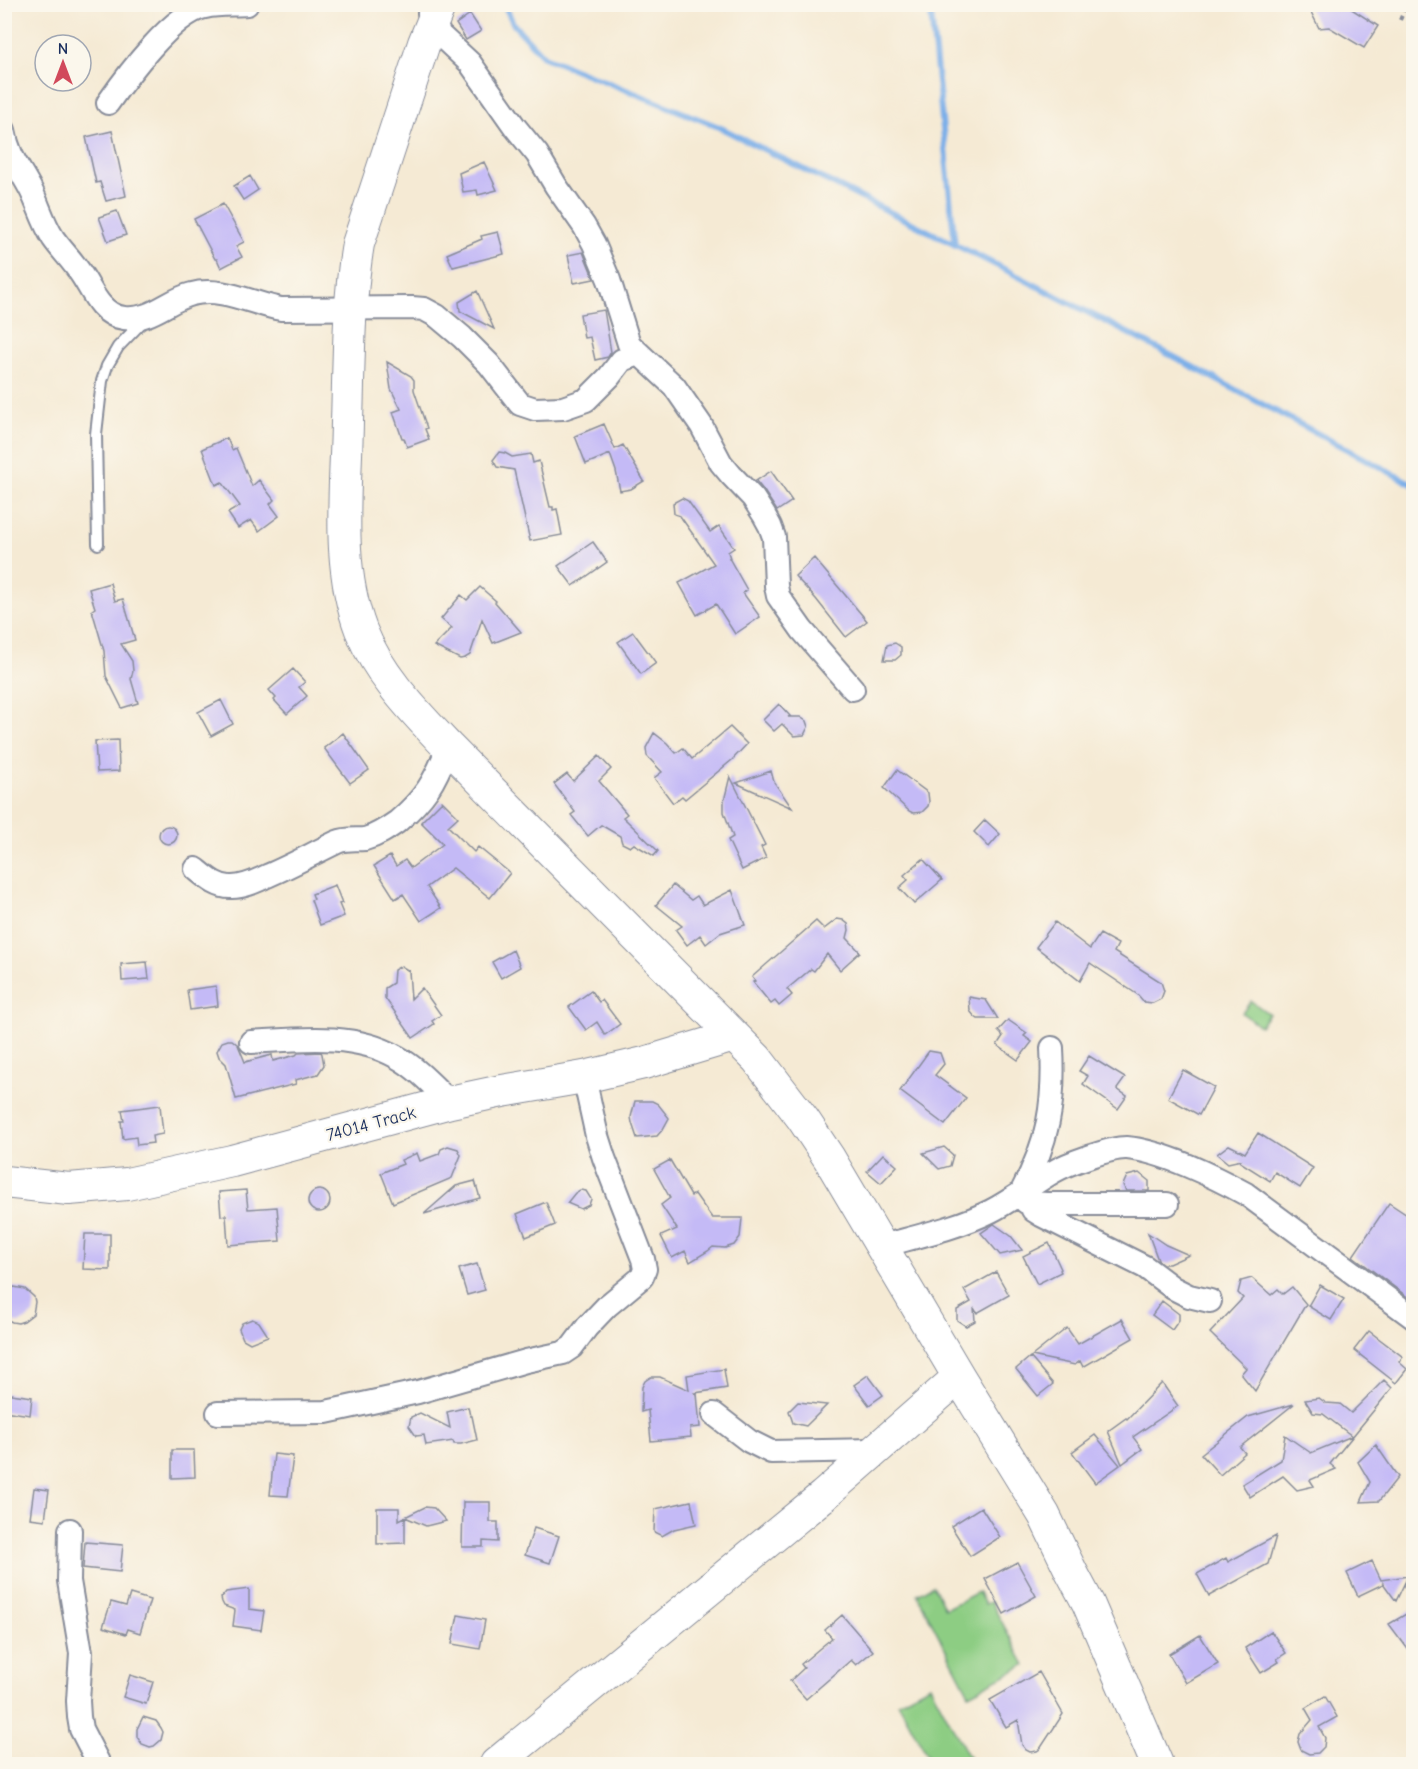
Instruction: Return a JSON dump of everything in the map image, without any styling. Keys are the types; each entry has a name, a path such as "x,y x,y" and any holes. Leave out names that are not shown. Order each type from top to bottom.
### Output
{"street":[{"path":"108,103 128,74 153,45 179,21 204,7 247,4"},
{"path":"432,10 358,244 353,272 344,541 350,589 362,632 375,659 411,708 757,1059 803,1119 829,1158 1044,1515 1089,1603 1157,1764"},
{"path":"432,10 440,35 470,63 537,154 584,226 609,280 629,344 674,386 701,426 721,462 753,498 764,515 774,537 778,596 802,630 853,689"},
{"path":"4,130 9,153 32,193 53,237 101,305 111,314 123,318 137,318 149,315 193,293 206,292 225,294 281,309 424,309 437,316 462,337 482,357 520,404 535,408 563,408 586,400 622,360 638,354"},
{"path":"196,869 221,886 233,888 249,885 339,841 364,839 380,834 413,807 429,789 438,774 448,747"},
{"name":"74014 Track","path":"4,1182 69,1189 127,1184 232,1161 450,1102 644,1064 734,1036"},
{"path":"251,1042 298,1039 358,1041 397,1057 417,1071 450,1102"},
{"path":"1021,1197 1035,1165 1047,1128 1054,1071 1052,1048"},
{"path":"218,1413 326,1412 418,1392 526,1361 563,1353 572,1347 607,1306 642,1277 645,1269 597,1136 584,1077"},
{"path":"882,1246 962,1223 1021,1197 1055,1170 1104,1151 1125,1148 1169,1159 1220,1180 1246,1194 1413,1318"},
{"path":"1021,1197 1167,1204"},
{"path":"1021,1197 1041,1215 1145,1268 1173,1288 1189,1296 1210,1301"},
{"path":"496,1764 823,1496 959,1377"},
{"path":"714,1414 749,1441 771,1452 875,1450"},
{"path":"70,1530 69,1581 81,1653 79,1717 81,1729 99,1764"}],"lane":[{"path":"98,544 96,434 102,381 107,366 118,347 149,315"}],"path":[{"path":"1400,20 1407,4"}],"green space":[{"path":"1251,1001 1269,1014 1260,1026 1242,1013"},
{"path":"933,1585 945,1609 978,1592 985,1604 991,1602 1025,1665 969,1694 917,1594"},
{"path":"930,1685 971,1761 966,1764 932,1764 898,1702"}],"building":[{"path":"1307,4 1344,4 1378,26 1364,48 1329,27 1319,28"},
{"path":"470,14 481,31 466,40 456,24"},
{"path":"112,131 126,196 106,201 100,182 96,183 86,137"},
{"path":"484,162 497,190 478,195 477,190 463,192 459,173"},
{"path":"250,176 258,190 243,200 234,186"},
{"path":"223,204 244,242 236,246 242,257 221,268 194,219"},
{"path":"117,211 126,235 108,241 99,217"},
{"path":"498,232 504,254 453,267 447,254 482,239 481,236"},
{"path":"583,252 594,279 574,283 568,255"},
{"path":"477,291 494,329 460,311 459,302"},
{"path":"604,310 611,352 608,357 595,360 590,337 584,338 580,314"},
{"path":"387,362 414,380 414,390 429,439 407,447 402,438 393,412 401,409 391,389"},
{"path":"604,424 615,449 623,445 644,481 631,489 620,491 610,454 586,464 575,436"},
{"path":"227,438 232,450 236,448 252,486 259,480 274,500 270,504 279,516 259,531 251,520 238,528 228,513 240,506 222,482 216,485 202,449"},
{"path":"499,452 512,457 531,454 533,463 539,461 550,507 553,507 553,510 557,509 562,535 530,541 514,470 497,467 493,460"},
{"path":"771,471 792,501 777,511 756,481"},
{"path":"682,498 688,501 710,532 719,526 734,548 728,552 729,558 747,590 743,593 760,617 735,634 716,604 697,615 679,583 714,564 680,516 674,514 673,503"},
{"path":"593,542 607,562 573,586 558,566"},
{"path":"814,558 867,621 846,637 795,576"},
{"path":"110,583 115,601 123,599 135,640 121,644 132,661 131,679 138,703 122,708 106,676 104,651 92,610 95,608 89,589"},
{"path":"480,587 496,601 521,632 493,643 482,619 470,655 465,658 460,659 434,646 452,628 441,619 461,595 467,600"},
{"path":"633,632 656,663 641,674 618,642"},
{"path":"895,643 901,647 901,655 895,660 884,660 887,645"},
{"path":"293,669 305,682 299,687 307,696 287,714 274,700 276,698 269,690"},
{"path":"221,700 233,724 211,736 198,712"},
{"path":"779,704 790,716 788,717 800,717 806,721 808,727 804,735 794,736 782,724 774,731 763,720"},
{"path":"730,727 747,744 732,760 685,799 682,796 673,803 654,778 662,772 647,756 646,748 654,733 676,753 683,748 692,759"},
{"path":"343,733 369,770 350,783 324,748"},
{"path":"118,740 119,771 97,772 95,741"},
{"path":"599,756 611,769 599,781 627,814 623,817 658,851 654,856 634,844 630,847 622,843 620,836 601,825 588,836 571,815 575,812 554,784 567,774 573,781"},
{"path":"897,770 928,793 928,806 922,812 909,811 884,788"},
{"path":"771,771 774,782 792,808 736,783"},
{"path":"730,776 765,845 761,847 766,858 742,870 728,840 733,837 724,812 724,801"},
{"path":"442,801 458,817 448,826 474,852 478,847 510,873 490,898 453,868 427,887 441,908 421,921 403,894 395,899 374,866 390,856 396,866 405,860 411,868 443,844 421,822"},
{"path":"985,820 1000,834 989,847 974,832"},
{"path":"164,826 172,826 177,831 175,842 164,844 159,839 159,831"},
{"path":"923,859 942,880 914,904 899,888 908,880 904,875"},
{"path":"335,885 344,916 320,925 311,900 314,899 312,894"},
{"path":"673,885 691,900 697,896 703,905 732,890 745,925 720,933 706,944 700,935 687,945 676,930 682,926 656,905"},
{"path":"837,919 848,924 847,938 860,952 840,970 827,954 814,971 811,969 787,989 792,995 779,1006 775,1001 771,1004 753,982 755,981 752,977 816,921 824,929"},
{"path":"1055,922 1090,949 1100,934 1118,944 1114,952 1161,982 1164,991 1161,999 1153,1003 1144,1002 1138,995 1090,963 1080,981 1036,947"},
{"path":"513,950 520,967 501,978 492,962"},
{"path":"147,962 149,979 122,981 121,964"},
{"path":"401,966 409,971 411,999 422,988 441,1015 432,1021 434,1024 413,1038 385,998 385,988 393,983 394,970"},
{"path":"216,986 218,1006 190,1010 187,990"},
{"path":"591,991 599,1002 602,1000 620,1024 605,1035 597,1022 586,1030 569,1007"},
{"path":"969,997 986,1000 998,1019 975,1017 970,1011"},
{"path":"1008,1020 1027,1033 1024,1036 1032,1042 1018,1060 997,1045 1003,1036 998,1031"},
{"path":"228,1040 238,1045 245,1062 272,1055 273,1061 298,1053 321,1052 324,1065 318,1074 295,1080 296,1084 236,1099 226,1064 217,1051 222,1042"},
{"path":"929,1051 940,1053 944,1064 935,1075 966,1098 945,1125 900,1091"},
{"path":"1089,1056 1125,1078 1117,1089 1127,1096 1118,1109 1083,1084 1088,1076 1079,1071"},
{"path":"1183,1070 1214,1087 1199,1115 1168,1098"},
{"path":"635,1101 652,1101 658,1104 669,1118 657,1136 637,1138 631,1117"},
{"path":"160,1105 163,1134 152,1136 153,1143 137,1145 136,1137 123,1139 122,1110"},
{"path":"1258,1133 1313,1168 1300,1188 1275,1172 1270,1181 1240,1162 1241,1160 1228,1163 1217,1154 1229,1145 1245,1153"},
{"path":"448,1146 458,1149 461,1155 452,1178 393,1203 381,1173 403,1164 401,1160 417,1153 420,1161 439,1154 441,1149"},
{"path":"944,1147 953,1155 950,1166 939,1169 923,1153"},
{"path":"883,1154 897,1166 881,1183 867,1171"},
{"path":"670,1160 691,1196 695,1194 712,1218 742,1218 740,1237 734,1245 725,1248 713,1247 690,1262 685,1251 672,1258 661,1236 677,1229 661,1205 670,1198 654,1169"},
{"path":"1139,1173 1149,1181 1149,1191 1126,1191 1123,1185 1127,1176"},
{"path":"475,1181 480,1198 424,1214 456,1186"},
{"path":"246,1190 248,1209 277,1207 280,1241 228,1245 226,1215 221,1216 219,1192"},
{"path":"319,1190 329,1197 330,1201 323,1211 319,1212 309,1205 308,1201 315,1191"},
{"path":"580,1190 586,1191 591,1199 589,1205 581,1209 567,1203"},
{"path":"546,1202 555,1225 526,1237 517,1214"},
{"path":"1389,1203 1413,1219 1413,1301 1353,1256"},
{"path":"994,1224 1011,1236 1022,1250 1000,1255 981,1233"},
{"path":"1148,1233 1166,1245 1189,1255 1169,1264 1163,1264 1158,1260"},
{"path":"85,1234 110,1234 110,1270 83,1269"},
{"path":"1049,1243 1061,1272 1037,1284 1023,1256"},
{"path":"477,1264 485,1290 467,1295 459,1269"},
{"path":"996,1272 1009,1295 977,1313 974,1308 975,1321 966,1326 957,1320 957,1310 971,1302 964,1290"},
{"path":"1252,1278 1271,1295 1278,1289 1283,1294 1292,1287 1306,1304 1255,1391 1241,1374 1246,1368 1210,1333 1243,1298 1238,1293 1241,1281"},
{"path":"1320,1285 1344,1299 1331,1320 1308,1306"},
{"path":"14,1287 25,1289 34,1297 35,1302 33,1314 18,1323 4,1318 4,1291"},
{"path":"1162,1301 1179,1314 1179,1320 1172,1330 1152,1315"},
{"path":"252,1319 259,1322 268,1336 250,1343 243,1339 239,1329 242,1323"},
{"path":"1122,1319 1133,1338 1083,1367 1080,1361 1075,1365 1032,1356 1067,1328 1078,1344"},
{"path":"1369,1331 1403,1357 1399,1362 1407,1369 1396,1383 1354,1350"},
{"path":"1030,1357 1053,1384 1038,1396 1016,1369"},
{"path":"724,1369 727,1388 695,1393 697,1394 700,1427 690,1428 691,1437 651,1441 648,1410 641,1412 642,1387 645,1381 651,1377 660,1377 689,1390 687,1375"},
{"path":"868,1375 883,1395 869,1405 854,1385"},
{"path":"1384,1380 1392,1388 1330,1464 1336,1469 1310,1480 1314,1486 1297,1490 1283,1476 1250,1497 1242,1484 1281,1460 1285,1435 1311,1453 1352,1436 1323,1414 1313,1413 1305,1400 1319,1398 1326,1403 1340,1404 1351,1413"},
{"path":"1162,1383 1178,1406 1133,1437 1142,1449 1122,1464 1108,1431 1127,1419"},
{"path":"4,1393 32,1397 30,1415 4,1411"},
{"path":"798,1402 827,1405 806,1426 793,1423 789,1411"},
{"path":"1294,1404 1240,1447 1245,1453 1220,1475 1201,1454 1248,1417"},
{"path":"468,1407 477,1440 461,1444 454,1444 453,1441 426,1445 424,1435 416,1436 409,1426 411,1417 420,1413 450,1428 447,1412"},
{"path":"1095,1435 1120,1465 1095,1483 1072,1452"},
{"path":"1376,1445 1398,1477 1379,1501 1361,1502 1370,1482 1358,1462"},
{"path":"172,1450 194,1450 195,1477 172,1478"},
{"path":"274,1454 293,1456 288,1496 270,1495"},
{"path":"34,1488 49,1490 45,1520 30,1518"},
{"path":"691,1501 696,1524 674,1529 662,1536 654,1532 655,1509"},
{"path":"463,1502 490,1502 490,1522 498,1522 498,1542 483,1541 483,1547 462,1547"},
{"path":"425,1507 434,1508 446,1521 426,1526 405,1517"},
{"path":"981,1507 1000,1537 970,1556 951,1526"},
{"path":"377,1508 399,1508 399,1520 405,1517 405,1543 377,1544"},
{"path":"534,1528 559,1536 550,1563 525,1555"},
{"path":"1276,1536 1268,1564 1209,1596 1197,1574 1226,1558 1228,1562"},
{"path":"85,1542 123,1545 120,1572 83,1568"},
{"path":"1372,1561 1381,1580 1408,1576 1396,1601 1383,1583 1358,1596 1347,1573"},
{"path":"1017,1562 1036,1596 1004,1614 985,1579"},
{"path":"249,1589 249,1609 264,1611 261,1630 233,1626 235,1610 224,1606 222,1602 221,1598 226,1592"},
{"path":"130,1594 150,1600 140,1633 128,1629 126,1634 103,1627 111,1602 126,1606"},
{"path":"1413,1610 1413,1656 1389,1624"},
{"path":"458,1615 485,1620 480,1649 452,1644"},
{"path":"842,1615 873,1651 856,1665 851,1660 806,1699 790,1681 804,1668 801,1664 832,1638 825,1630"},
{"path":"1271,1631 1286,1653 1277,1659 1279,1662 1261,1673 1245,1648"},
{"path":"1200,1635 1218,1664 1186,1683 1169,1654"},
{"path":"1039,1672 1063,1714 1040,1749 1030,1752 1022,1745 1018,1720 1006,1727 990,1700"},
{"path":"130,1675 153,1682 146,1704 123,1697"},
{"path":"1325,1696 1337,1717 1319,1727 1325,1738 1324,1747 1318,1753 1309,1754 1301,1750 1298,1742 1300,1734 1312,1720 1305,1708"},
{"path":"143,1717 156,1721 163,1732 161,1740 154,1746 142,1744 137,1737 137,1729"}],"waterway":[{"path":"504,4 514,25 544,57 719,127 1004,269 1414,485"},
{"path":"930,4 955,245"}]}
